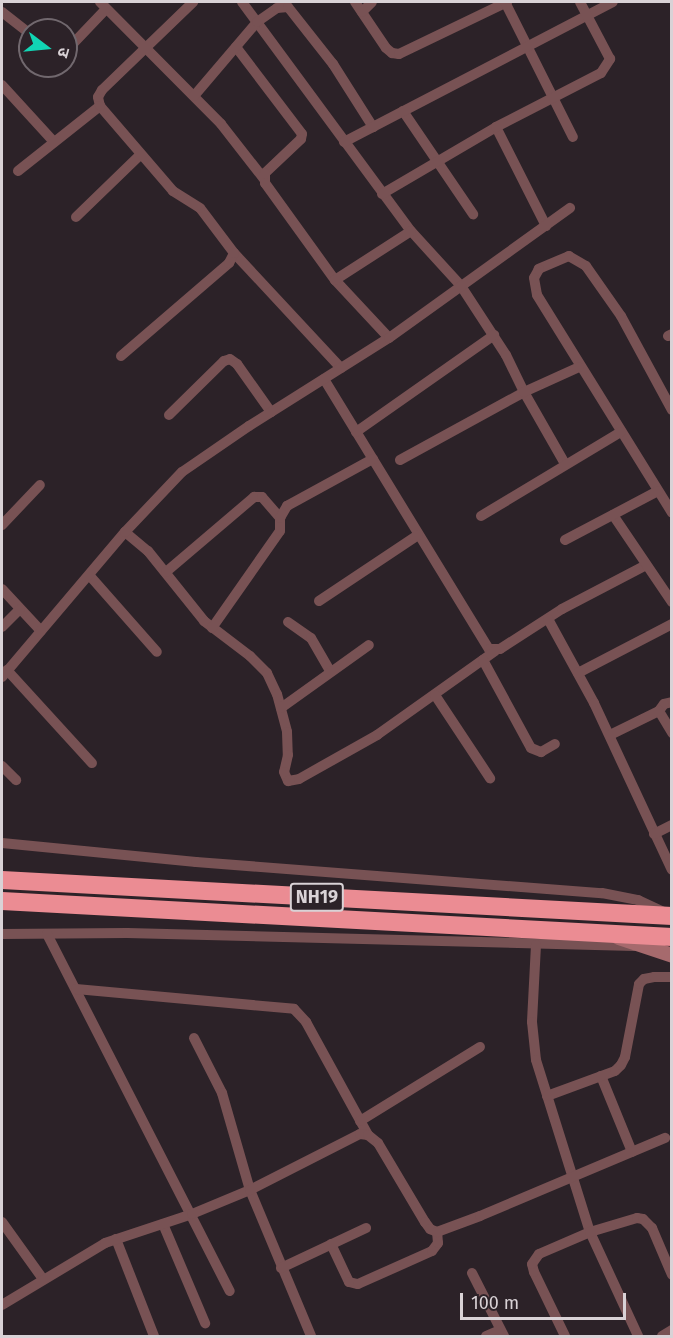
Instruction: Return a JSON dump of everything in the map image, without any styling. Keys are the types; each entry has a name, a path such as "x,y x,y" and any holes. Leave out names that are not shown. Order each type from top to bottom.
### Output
{"highway":[{"name":"NH19","path":"2,880 633,915 669,913"},
{"name":"NH19","path":"2,902 672,937"}],"main road":[{"path":"607,933 672,955"}],"street":[{"path":"193,2 102,90 98,97 100,106 172,191 200,208 234,253 341,368"},
{"path":"242,2 382,194 411,231 461,286 494,335 565,464"},
{"path":"355,2 386,48 399,54 506,2 573,137"},
{"path":"362,12 372,2"},
{"path":"382,194 438,159 601,73 610,59 580,2"},
{"path":"344,141 613,2"},
{"path":"78,35 102,3 232,136 335,280 389,338"},
{"path":"194,96 257,22 277,8 288,7 333,64 373,127"},
{"path":"2,12 18,25"},
{"path":"236,46 302,134 301,139 270,167 264,179"},
{"path":"2,85 54,142"},
{"path":"18,171 100,106"},
{"path":"403,111 438,159 473,214"},
{"path":"496,127 546,226"},
{"path":"76,217 140,155"},
{"path":"92,763 4,674 90,576 125,532 182,472 271,412 389,338 570,208"},
{"path":"335,280 411,231"},
{"path":"121,356 229,263 234,253"},
{"path":"672,410 614,307 580,260 564,256 539,269 534,278 533,287 579,367 672,513"},
{"path":"356,432 494,335"},
{"path":"169,415 224,361 230,359 237,364 271,412"},
{"path":"400,460 524,392 579,367"},
{"path":"324,379 486,646 495,651"},
{"path":"480,516 621,432"},
{"path":"212,628 276,537 280,518 287,506 373,459"},
{"path":"2,525 40,485"},
{"path":"565,540 658,491"},
{"path":"166,572 254,497 262,497 280,518"},
{"path":"613,515 672,602"},
{"path":"125,532 141,544 212,628 259,663 272,682 281,708 288,743 285,778 293,782 377,735 495,651 646,565"},
{"path":"319,602 418,535"},
{"path":"90,576 157,652"},
{"path":"2,589 41,631"},
{"path":"2,627 20,609"},
{"path":"548,619 610,735 672,870"},
{"path":"288,622 311,638 331,672"},
{"path":"578,673 672,624"},
{"path":"281,708 369,645"},
{"path":"483,660 531,748 541,752 555,744"},
{"path":"435,695 490,778"},
{"path":"610,735 659,711 660,707 672,702"},
{"path":"659,711 672,733"},
{"path":"2,766 16,780"},
{"path":"654,834 672,825"},
{"path":"2,843 196,862 602,893 638,900 669,913"},
{"path":"2,934 127,933 641,946"},
{"path":"47,934 230,1291"},
{"path":"536,945 532,1033 536,1060 590,1232 638,1336"},
{"path":"547,1096 615,1071 625,1057 639,984 644,979 672,977"},
{"path":"76,989 294,1009 306,1022 368,1135 378,1143 430,1229 437,1232 573,1178 665,1138"},
{"path":"194,1038 227,1107 250,1190 310,1336"},
{"path":"360,1121 480,1047"},
{"path":"601,1076 632,1152"},
{"path":"2,1305 81,1255 116,1239 192,1214 250,1190 354,1137 368,1135"},
{"path":"564,1336 532,1264 539,1254 590,1232 632,1219 643,1219 652,1228 672,1275"},
{"path":"2,1221 43,1279"},
{"path":"163,1224 205,1323"},
{"path":"281,1268 366,1228"},
{"path":"331,1244 349,1282 358,1284 432,1251 438,1243 437,1232"},
{"path":"116,1239 154,1336"},
{"path":"472,1273 502,1333 486,1336"},
{"path":"662,1336 672,1330"}]}
